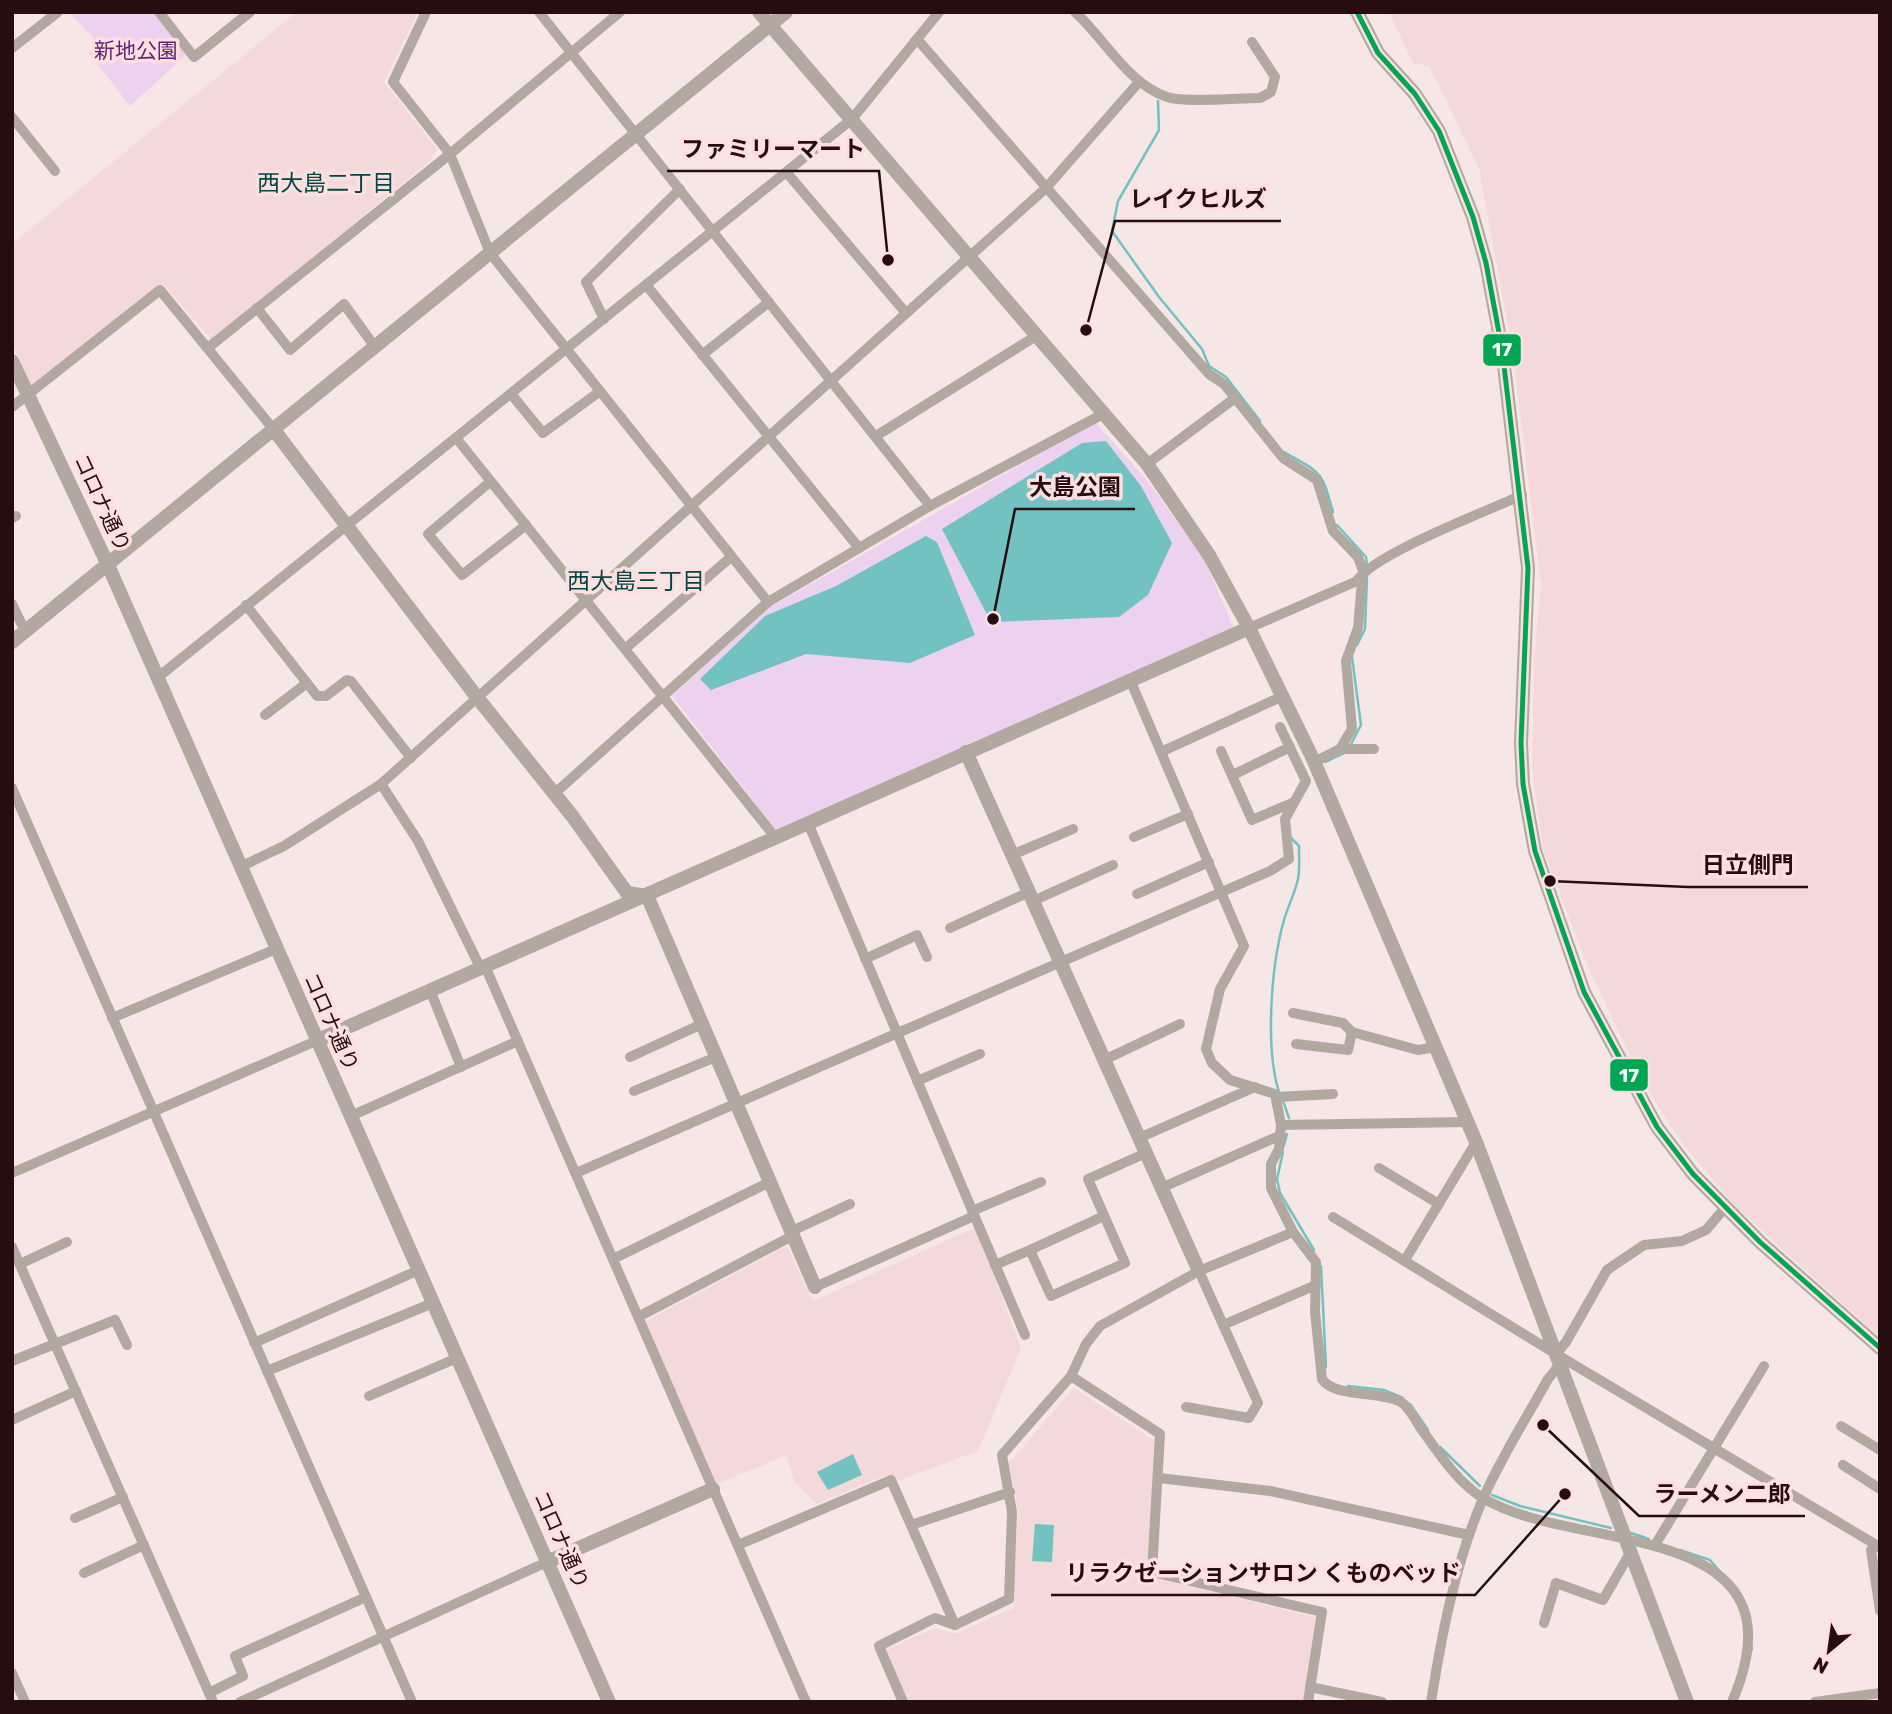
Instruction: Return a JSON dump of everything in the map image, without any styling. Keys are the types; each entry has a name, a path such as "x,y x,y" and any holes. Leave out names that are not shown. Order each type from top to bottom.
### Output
{"street":[{"path":"12,47 58,12"},
{"path":"159,12 194,57 250,12"},
{"path":"426,12 393,82 450,154 490,253 768,602"},
{"path":"539,12 930,506"},
{"path":"209,347 450,154 620,12"},
{"path":"12,642 636,134 761,15 786,12"},
{"path":"157,678 852,119 939,12"},
{"path":"1075,12 1095,30 1139,82 1168,98 1260,98 1271,92 1275,77 1252,42"},
{"path":"1357,12 1378,53 1415,94 1439,131 1473,218 1494,303 1522,495 1528,568 1521,743 1523,784 1535,851 1584,992 1601,1028 1657,1127 1724,1209 1880,1348"},
{"path":"761,15 1147,464 1209,555 1249,628 1314,762 1468,1122 1687,1702"},
{"path":"917,39 1209,374 1224,384 1283,458 1317,480 1333,531 1358,557 1364,572 1358,628 1346,661 1352,729 1340,749"},
{"path":"240,867 284,846 381,785 476,696 1046,188 1139,82"},
{"path":"12,117 55,171"},
{"path":"787,173 906,313"},
{"path":"604,319 586,282 680,189"},
{"path":"647,286 859,548"},
{"path":"12,407 160,290 274,430 627,893 641,895 649,900 815,1287 1041,1182"},
{"path":"702,355 769,302"},
{"path":"257,308 290,349 344,304 375,347"},
{"path":"876,436 1036,336"},
{"name":"コロナ通り","path":"12,361 108,565 609,1702"},
{"path":"511,394 543,433 599,392"},
{"path":"1147,464 1235,398"},
{"path":"554,794 768,602 930,506 1103,414"},
{"path":"457,439 775,837"},
{"path":"490,482 428,534 445,555 462,575 526,525"},
{"path":"12,1173 966,752 1131,682 1249,628 1522,495"},
{"path":"626,648 731,557"},
{"path":"12,604 25,631"},
{"path":"246,604 307,683 321,697 347,680 355,684 411,758"},
{"path":"1131,682 1244,946 1220,989 1206,1049 1212,1063 1230,1080 1255,1087 1276,1097 1333,1094"},
{"path":"265,715 307,683"},
{"path":"1161,752 1283,696"},
{"path":"576,1174 1270,871 1289,859 1284,828 1292,803 1306,781 1280,727"},
{"path":"1233,775 1290,747"},
{"path":"1314,762 1340,749 1374,749"},
{"path":"1221,751 1252,820 1292,803"},
{"path":"966,752 1258,1403 1249,1418 1186,1408"},
{"path":"381,785 418,841 518,1041 806,1702"},
{"path":"12,788 412,1702"},
{"path":"1134,836 1188,814"},
{"path":"808,823 1025,1335"},
{"path":"1012,855 1073,829"},
{"path":"1138,894 1209,862"},
{"path":"950,928 1113,865"},
{"path":"865,959 917,935 927,957"},
{"path":"112,1018 276,949"},
{"path":"430,990 461,1067"},
{"path":"1293,1013 1343,1023 1352,1032 1418,1050 1436,1047"},
{"path":"630,1057 702,1024"},
{"path":"1104,1060 1180,1024"},
{"path":"1296,1044 1348,1050 1352,1032"},
{"path":"351,1116 518,1041"},
{"path":"917,1081 981,1054"},
{"path":"634,1091 716,1057"},
{"path":"1139,1138 1255,1087"},
{"path":"1276,1097 1281,1130 1279,1149 1271,1164 1270,1188 1293,1231 1316,1262 1315,1312 1322,1379 1327,1386 1380,1394 1405,1405 1454,1472 1484,1498 1545,1520 1655,1545 1700,1563 1728,1585 1742,1604 1749,1628 1732,1702"},
{"path":"1161,1188 1281,1130 1468,1122"},
{"path":"1405,1260 1476,1142"},
{"path":"1030,1250 1051,1296 1125,1263 1088,1179 1146,1153"},
{"path":"1379,1167 1439,1204"},
{"path":"613,1259 770,1182"},
{"path":"638,1317 850,1204"},
{"path":"1431,1702 1448,1608 1469,1535 1484,1498 1606,1270 1644,1245 1682,1241 1706,1230 1724,1209"},
{"path":"995,1265 1104,1216"},
{"path":"1333,1217 1558,1359 1879,1545 1871,1550 1880,1611"},
{"path":"903,1702 879,1646 935,1618 955,1625 1009,1599 1012,1511 1002,1455 1071,1376 1086,1344 1100,1325 1199,1271 1293,1231"},
{"path":"20,1264 67,1242"},
{"path":"12,1247 211,1697 243,1676 235,1656 366,1597"},
{"path":"254,1343 419,1270"},
{"path":"1223,1325 1316,1285"},
{"path":"267,1371 433,1303"},
{"path":"12,1361 115,1320 127,1345"},
{"path":"369,1396 457,1358"},
{"path":"1655,1545 1764,1366"},
{"path":"1071,1376 1160,1434 1152,1572 1322,1612 1308,1702"},
{"path":"12,1420 76,1391"},
{"path":"1841,1426 1880,1450"},
{"path":"1843,1465 1880,1489"},
{"path":"1159,1478 1270,1492 1469,1535"},
{"path":"738,1545 891,1480 955,1625"},
{"path":"240,1702 713,1489"},
{"path":"911,1525 1010,1492"},
{"path":"75,1518 122,1497"},
{"path":"84,1573 144,1545"},
{"path":"1544,1623 1556,1583 1603,1600 1630,1553"},
{"path":"12,1673 25,1702"},
{"path":"1310,1688 1382,1702"},
{"path":"1815,1702 1880,1693"}],"shaded area":[{"path":"297,12 418,12 384,82 437,149 431,160 212,340 163,284 31,386 12,343 12,244"},
{"path":"1389,12 1880,12 1880,1338 1737,1208 1682,1143 1641,1079 1587,965 1543,849 1532,767 1534,662 1541,584 1512,347 1479,168 1429,66 1413,63"},
{"path":"976,1227 1021,1348 978,1451 900,1480 883,1476 817,1504 795,1482 786,1456 716,1484 644,1322 787,1246 813,1301"},
{"path":"1074,1388 1155,1441 1150,1577 1318,1618 1305,1702 907,1702 885,1650 935,1628 955,1634 1013,1608 1018,1512 1009,1463"}],"green space":[{"name":"新地公園","path":"69,12 153,12 186,55 130,106 89,53 99,44"},
{"path":"1095,422 1147,480 1204,559 1234,628 776,830 672,696 767,609"}],"water":[{"path":"1106,441 1141,486 1172,543 1148,595 1119,617 991,622 942,529 1082,443"},
{"path":"926,536 937,542 975,635 910,663 806,654 711,690 700,679 765,616 836,586"},
{"path":"853,1454 862,1475 828,1490 817,1472"},
{"path":"1035,1524 1054,1525 1052,1562 1032,1561"}],"waterway":[{"path":"1158,101 1159,130 1118,201 1112,231 1159,297 1202,349 1209,366 1226,377 1260,421"},
{"path":"1284,452 1318,474 1326,488 1333,512"},
{"path":"1337,525 1366,557 1367,566"},
{"path":"1357,645 1365,629 1367,577"},
{"path":"1350,746 1361,725 1352,657"},
{"path":"1325,762 1344,753"},
{"path":"1279,1092 1272,1053 1271,1007 1279,939 1299,875 1299,846 1291,838"},
{"path":"1283,1101 1289,1118"},
{"path":"1284,1145 1287,1134"},
{"path":"1283,1152 1277,1179 1280,1193 1314,1250"},
{"path":"1321,1266 1326,1367"},
{"path":"1348,1386 1384,1390 1403,1398"},
{"path":"1410,1404 1428,1430"},
{"path":"1440,1447 1480,1486"},
{"path":"1492,1495 1520,1506 1611,1528"},
{"path":"1631,1533 1649,1539"},
{"path":"1680,1550 1710,1560 1722,1574"},
{"path":"1745,1604 1752,1638"},
{"path":"1738,1696 1752,1648"}],"transit line":[{"name":"17","path":"1357,12 1378,53 1415,94 1439,131 1473,217 1486,263 1502,349 1528,568 1521,743 1523,784 1535,851 1584,992 1657,1127 1693,1174 1760,1242 1880,1348"}],"place":[{"name":"ファミリーマート","path":"888,260"},
{"name":"レイクヒルズ","path":"1086,330"},
{"name":"大島公園","path":"993,619"},
{"name":"日立側門","path":"1550,881"},
{"name":"ラーメン二郎","path":"1543,1425"},
{"name":"リラクゼーションサロン くものベッド","path":"1565,1494"}],"district":[{"name":"西大島二丁目","path":"326,183"},
{"name":"西大島三丁目","path":"636,581"}]}
